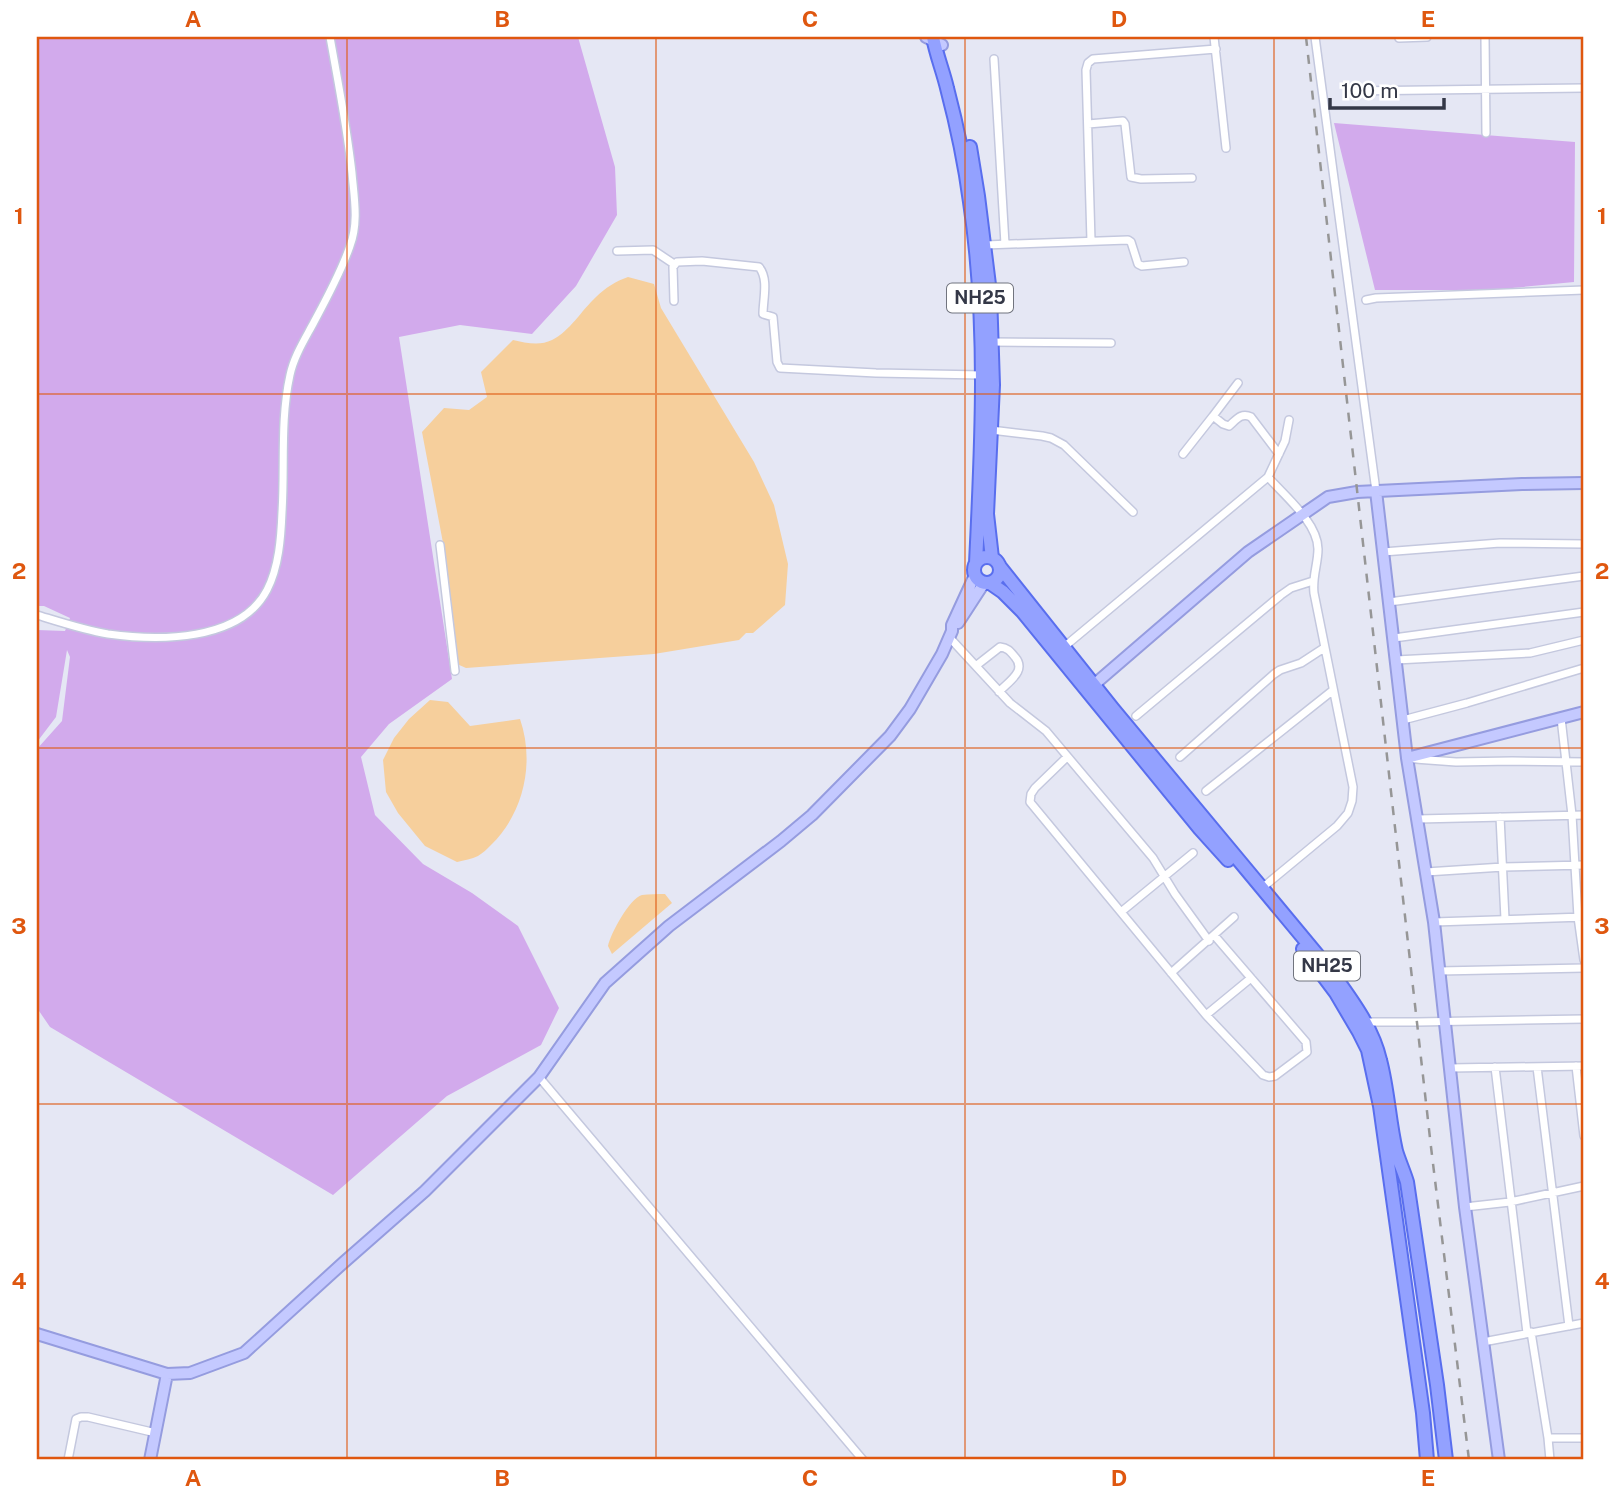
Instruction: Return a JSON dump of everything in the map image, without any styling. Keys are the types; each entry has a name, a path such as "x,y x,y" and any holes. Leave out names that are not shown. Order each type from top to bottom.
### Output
{"main road":[{"name":"NH25","path":"935,39 969,142 985,245 990,293 993,385 987,514 996,562 1064,647 1090,688 1200,829 1299,944 1373,1039 1380,1058 1396,1152 1408,1182 1447,1460"},
{"name":"NH25","path":"935,39 959,136 971,202 980,287 983,374 981,576 1014,602 1262,888 1331,970 1359,1023 1368,1050 1380,1106 1429,1460"},
{"path":"986,557 996,562 1000,574 996,579 981,576 981,559 986,557"}],"street":[{"path":"37,615 107,634 138,637 176,636 204,632 239,620 252,611 268,588 280,536 285,414 290,375 298,352 351,246 356,207 348,140 330,37"},
{"path":"1214,37 1226,148"},
{"path":"1315,37 1376,491 1407,758 1434,922 1463,1191 1462,1206 1493,1460"},
{"path":"1399,38 1427,37"},
{"path":"1485,37 1486,133"},
{"path":"1091,241 1086,69 1088,63 1093,59 1216,49"},
{"path":"994,59 1005,244"},
{"path":"1350,91 1584,88"},
{"path":"1088,124 1123,121 1130,177 1192,178"},
{"path":"985,245 1128,240 1131,242 1136,262 1142,265 1184,262"},
{"path":"617,251 653,250 674,264"},
{"path":"674,264 702,261 760,267 765,277 763,313 773,317 779,368 876,373 983,374"},
{"path":"674,264 674,301"},
{"path":"1367,300 1584,290"},
{"path":"992,342 1111,343"},
{"path":"1183,454 1238,383"},
{"path":"1213,416 1229,426 1242,415 1251,417 1279,454"},
{"path":"1064,647 1268,477 1285,440 1289,420"},
{"path":"991,430 1042,436 1064,445 1133,512"},
{"path":"1262,888 1337,826 1348,813 1353,787 1332,691 1313,581 1318,548 1316,534 1302,514 1268,477"},
{"path":"1090,688 1248,552 1328,497 1357,492 1584,483"},
{"path":"1383,552 1500,543 1584,544"},
{"path":"440,545 455,671"},
{"path":"37,1334 167,1374 190,1373 244,1353 425,1191 539,1077 605,983 669,926 812,815 890,736 910,709 942,654 981,576"},
{"path":"1389,602 1584,576"},
{"path":"1136,716 1281,595 1291,588 1313,581"},
{"path":"1394,638 1584,612"},
{"path":"951,634 999,692 1046,731 1153,858 1175,894 1306,1042 1307,1052 1275,1076 1263,1075 1206,1015 1030,802 1035,788 1067,757"},
{"path":"1396,660 1530,653 1584,640"},
{"path":"977,665 1000,647 1007,649 1018,660 1018,672 999,692"},
{"path":"1180,757 1274,674 1301,663 1324,648"},
{"path":"1403,720 1467,704 1584,668"},
{"path":"1206,791 1332,691"},
{"path":"1407,758 1584,712"},
{"path":"1561,718 1584,960"},
{"path":"1407,758 1456,762 1584,762"},
{"path":"1418,819 1584,815"},
{"path":"1500,817 1505,919"},
{"path":"1121,912 1193,853"},
{"path":"1426,872 1584,865"},
{"path":"1171,973 1234,917"},
{"path":"1434,922 1581,917"},
{"path":"1439,971 1584,968"},
{"path":"1206,1015 1251,978"},
{"path":"1359,1023 1584,1019"},
{"path":"1450,1068 1580,1066 1584,1136"},
{"path":"1495,1067 1510,1202 1550,1460"},
{"path":"1537,1067 1569,1326"},
{"path":"539,1077 863,1460"},
{"path":"1403,1170 1402,1182 1419,1288 1441,1460"},
{"path":"1462,1206 1510,1202 1584,1186"},
{"path":"1462,1206 1499,1460"},
{"path":"1483,1342 1584,1323"},
{"path":"150,1460 167,1374"},
{"path":"68,1460 76,1419 81,1417 156,1433"},
{"path":"1548,1438 1584,1438"}],"shaded area":[{"path":"37,37 578,37 615,167 617,215 576,286 532,334 460,325 399,337 452,679 389,724 361,757 375,815 423,864 472,893 518,926 559,1008 541,1045 447,1096 333,1195 50,1027 37,1008 37,749 62,721 70,657 67,650 56,717 37,742 37,630 65,631 70,618 44,606 37,606"},
{"path":"1334,123 1575,142 1574,282 1491,290 1375,290"},
{"path":"628,277 654,284 661,308 754,462 774,505 788,564 785,605 753,633 746,633 739,640 654,654 466,668 457,664 444,548 422,432 444,408 469,410 487,397 481,372 513,340 538,343 552,340 570,326 603,291"},
{"path":"430,700 448,702 470,726 520,719 524,735 524,786 512,818 483,852 476,857 457,862 425,846 398,813 386,792 383,760 394,738 409,719"},
{"path":"665,894 672,903 612,954 608,946 610,940 621,917 632,903 642,895"}],"railway":[{"path":"1306,37 1431,1147 1469,1460"}]}
